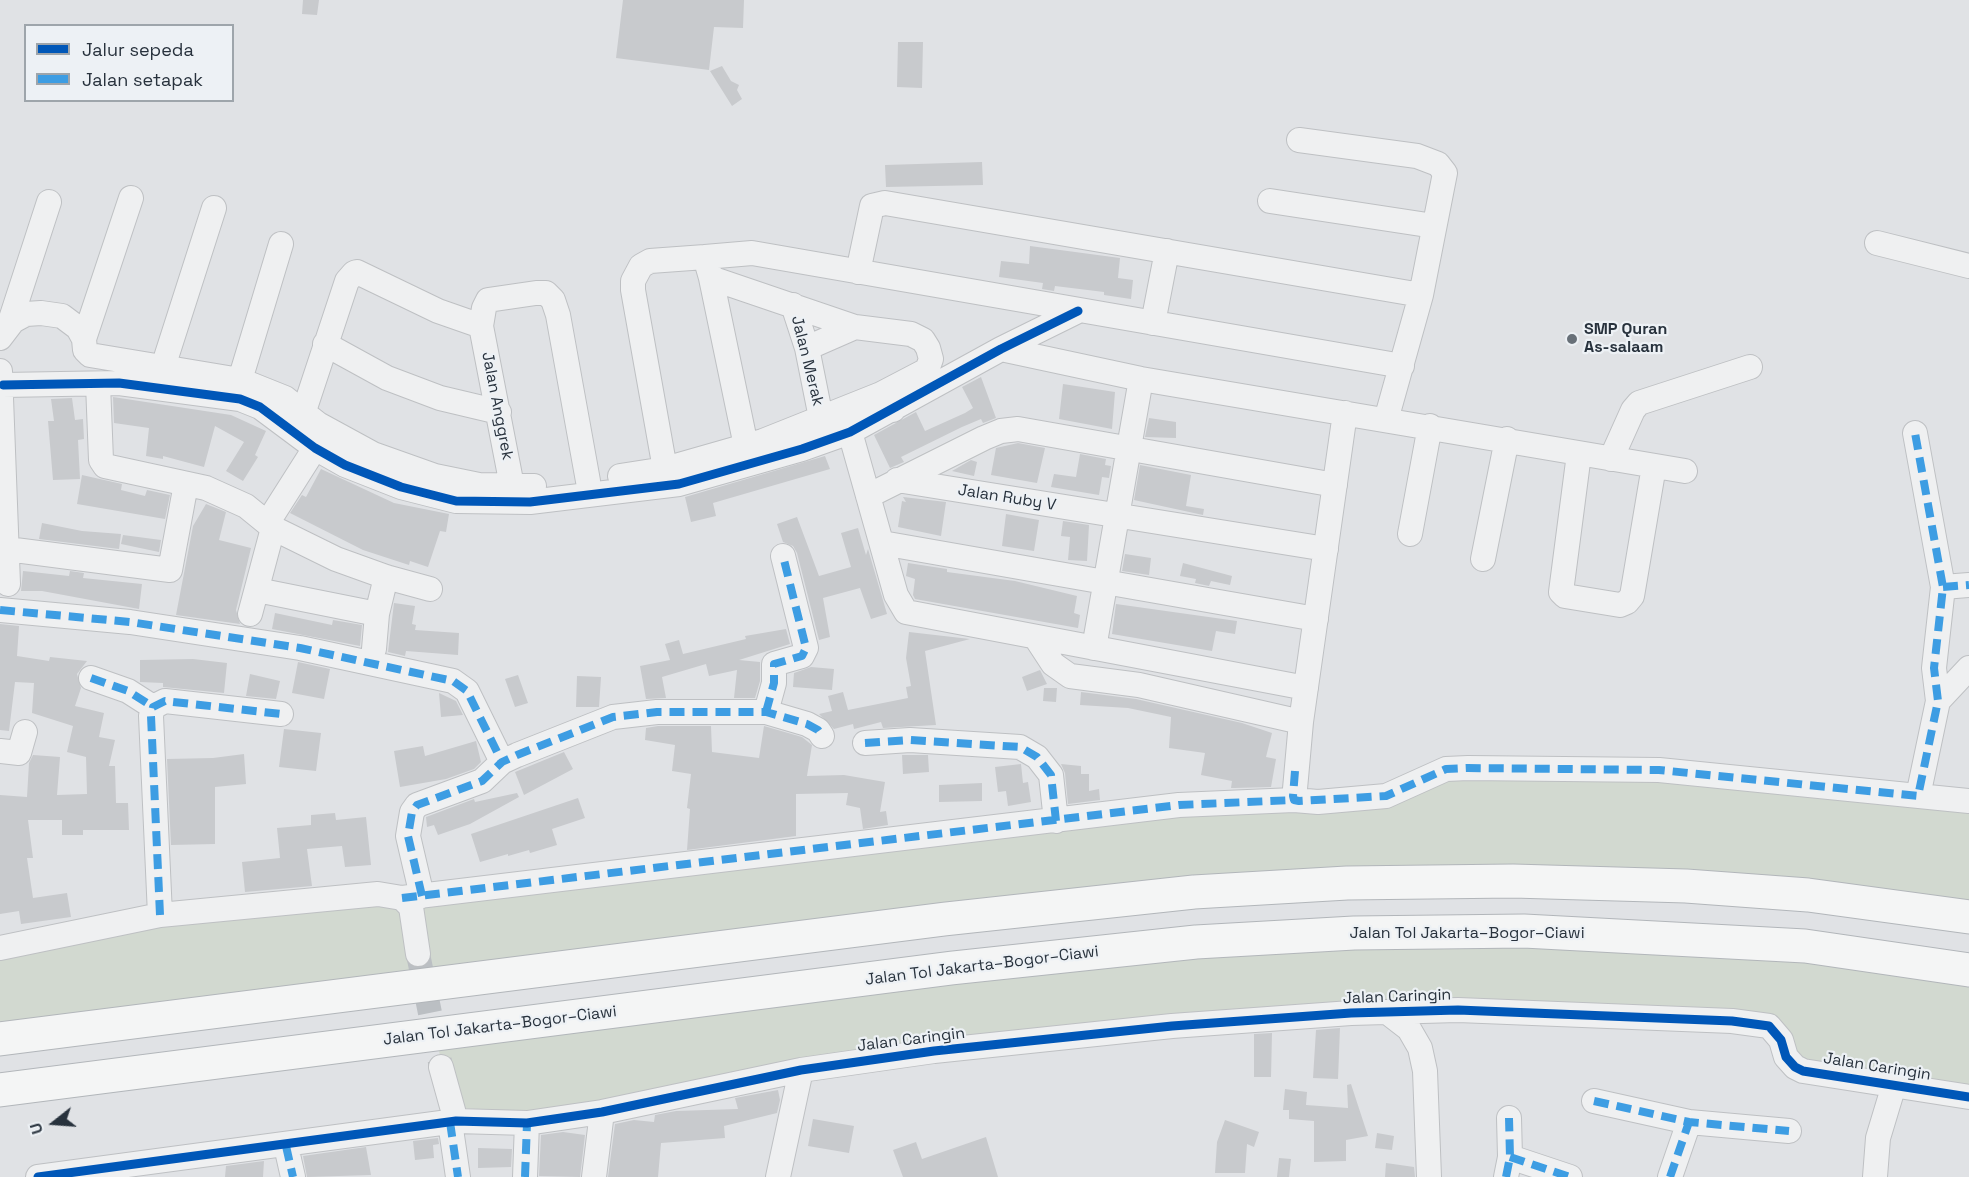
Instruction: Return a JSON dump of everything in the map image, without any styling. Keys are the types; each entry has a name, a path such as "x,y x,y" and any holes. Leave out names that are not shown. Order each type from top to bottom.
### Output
{"highway":[{"path":"0,1039 945,919 1206,891 1347,884 1513,881 1686,886 1808,895 1969,917"},
{"name":"Jalan Tol Jakarta–Bogor–Ciawi","path":"0,1090 940,969 1208,941 1354,933 1524,931 1805,946 1969,970"}],"street":[{"path":"1299,140 1417,156 1438,164 1444,173 1421,295 1386,420"},
{"path":"131,198 84,339 85,350 90,354 240,380 285,398 318,424 383,458 435,476 479,485 512,486 588,481 665,469 746,446 821,418 887,402 1078,311"},
{"path":"1270,201 1434,226"},
{"path":"4,331 49,202"},
{"path":"858,272 872,206 876,203 1421,295"},
{"path":"163,367 214,208"},
{"path":"1876,243 1969,266"},
{"path":"240,380 281,244"},
{"path":"1153,323 1167,251"},
{"path":"708,267 752,253 1402,366"},
{"path":"8,584 1,378 98,384 120,383 173,388 240,399 260,407 279,419 315,448 372,476 428,495 456,501 530,502 679,484 802,449 850,432 927,370 931,359 928,348 923,340 911,333 855,327 792,305 708,267 650,261 641,266 633,281 665,469"},
{"path":"708,267 746,446"},
{"path":"304,411 350,275 357,272 438,311 481,326 488,300 546,293 552,300 558,315 588,481"},
{"name":"Jalan Merak","path":"792,305 807,348 821,418"},
{"path":"4,331 26,314 48,313 71,321 84,339"},
{"name":"Jalan Anggrek","path":"481,326 512,486"},
{"path":"807,348 855,327"},
{"path":"325,344 387,378 440,398 499,412"},
{"path":"1001,349 1141,378 1685,471"},
{"path":"1611,459 1633,410 1639,403 1750,367"},
{"path":"1094,648 1141,378"},
{"path":"98,384 102,463 110,468 206,488 246,506 271,525 336,559 386,577 430,589"},
{"path":"1294,800 1301,722 1345,413"},
{"path":"1410,534 1430,426"},
{"path":"868,496 1001,431 1018,429 1335,485"},
{"path":"850,432 896,595 906,612 1306,688"},
{"path":"1915,434 1943,586 1934,668 1938,701 1918,796"},
{"path":"1483,559 1507,439"},
{"path":"250,614 271,525 315,448"},
{"path":"1579,454 1561,592 1565,596 1620,605 1628,602 1632,596 1654,466"},
{"name":"Jalan Ruby V","path":"897,480 1326,549"},
{"path":"7,549 170,570 186,484"},
{"path":"882,543 1316,619"},
{"path":"766,712 774,683 774,664 802,656 807,648 783,556"},
{"path":"374,649 377,614 386,577"},
{"path":"1943,586 1969,585"},
{"path":"257,590 377,614"},
{"path":"0,610 119,621 277,644 415,671 453,681 467,691 502,762"},
{"path":"1036,638 1053,664 1070,676 1139,685 1301,722"},
{"path":"1938,701 1969,668"},
{"path":"91,678 128,691 153,707"},
{"path":"153,707 165,701 281,714"},
{"path":"153,707 151,716 160,915"},
{"path":"418,954 408,836 412,812 417,805 482,781 502,762 613,717 657,712 766,712 807,724 818,730 822,736"},
{"path":"0,751 19,753 25,732"},
{"path":"865,742 910,740 1020,747 1037,757 1051,775 1056,821"},
{"path":"0,948 160,915 358,895 412,897 1179,805 1294,800 1318,802 1386,796 1446,769 1659,770 1969,801"},
{"name":"Jalan Caringin","path":"38,1177 286,1146 453,1122 527,1123 602,1112 801,1070 934,1051 1172,1026 1387,1012 1458,1010 1535,1012 1694,1018 1769,1026 1776,1032 1786,1057 1795,1067 1803,1071 1969,1097"},
{"path":"1387,1012 1409,1029 1420,1048 1425,1071 1430,1177"},
{"path":"441,1067 453,1122 458,1177"},
{"path":"778,1177 801,1070"},
{"path":"1875,1177 1878,1138 1894,1085"},
{"path":"1594,1101 1689,1122 1789,1131"},
{"path":"594,1177 602,1112"},
{"path":"1509,1118 1508,1167 1570,1177"},
{"path":"1671,1177 1689,1122"},
{"path":"525,1177 527,1123"},
{"path":"286,1146 293,1177"}],"shaded area":[{"path":"1468,768 1969,801 1969,920 1808,895 1354,883 0,1039 0,947 114,924 1318,802"},
{"path":"1323,935 1969,970 1969,1097 1803,1071 1776,1032 1458,1010 1086,1035 527,1123 456,1121 435,1035"}],"building":[{"path":"303,0 319,0 317,15 302,14"},
{"path":"623,0 744,0 743,28 714,27 709,70 616,58"},
{"path":"898,42 923,42 922,88 897,87"},
{"path":"722,66 731,81 739,85 737,90 742,99 732,106 710,71"},
{"path":"982,162 983,185 886,187 885,165"},
{"path":"1030,246 1120,258 1118,278 1133,280 1131,299 1104,295 1104,292 1055,286 1054,291 1042,289 1043,283 999,277 1001,261 1029,264"},
{"path":"981,377 996,418 983,423 981,419 962,427 901,457 904,462 890,468 874,435 916,412 925,431 965,413 973,408 962,387"},
{"path":"1063,384 1115,392 1112,429 1059,419"},
{"path":"113,397 231,415 266,431 255,455 258,457 243,481 226,471 244,442 215,426 204,467 163,456 163,459 146,456 149,428 114,423"},
{"path":"72,398 75,420 83,419 84,439 78,440 80,479 53,480 48,421 54,421 51,399"},
{"path":"1149,418 1176,422 1176,438 1145,437"},
{"path":"1018,443 1045,448 1037,483 991,475 996,448"},
{"path":"1080,454 1106,459 1105,465 1111,466 1109,478 1102,477 1099,495 1051,487 1054,474 1076,477"},
{"path":"825,456 830,469 713,503 716,516 691,522 685,497"},
{"path":"971,460 977,462 974,476 952,471"},
{"path":"1140,465 1191,475 1186,506 1204,509 1203,515 1134,500"},
{"path":"321,469 394,503 449,514 446,532 440,531 428,567 410,561 409,565 363,550 290,513 302,495 306,497"},
{"path":"82,475 122,484 121,490 145,496 147,490 170,495 165,519 77,504"},
{"path":"903,497 946,502 941,536 898,527 902,501 906,502"},
{"path":"206,504 226,512 219,540 251,548 236,610 240,624 176,615 193,526"},
{"path":"1006,514 1039,520 1034,551 1002,546"},
{"path":"797,517 819,576 851,567 841,533 858,528 866,555 868,549 887,614 871,619 860,588 823,598 830,637 819,640 797,553 793,546 783,542 777,524"},
{"path":"1063,521 1089,525 1087,561 1068,560 1070,537 1061,536"},
{"path":"42,523 82,531 121,534 119,549 39,539"},
{"path":"123,535 161,540 159,552 121,544"},
{"path":"1125,554 1151,558 1149,575 1122,571"},
{"path":"908,563 947,569 947,572 1015,581 1077,596 1074,613 1080,615 1078,628 915,599 913,595 915,579 906,576"},
{"path":"1183,563 1232,576 1230,585 1211,581 1209,586 1195,583 1196,579 1180,576"},
{"path":"23,571 69,576 70,571 84,573 83,578 142,584 139,609 42,591 21,591"},
{"path":"394,603 415,606 412,624 416,625 415,630 459,633 458,655 406,651 405,656 388,652"},
{"path":"1116,604 1237,621 1235,634 1216,631 1212,651 1112,634"},
{"path":"275,613 332,625 333,620 362,625 360,646 272,629"},
{"path":"0,624 19,626 17,656 49,661 50,657 87,661 77,674 81,688 75,706 104,713 99,737 115,740 109,766 115,766 116,803 128,803 129,830 83,830 83,835 62,835 62,820 28,820 33,858 27,858 33,898 67,893 71,917 21,924 19,911 0,914 0,795 27,797 29,763 33,755 60,757 57,795 87,794 86,757 67,752 73,726 32,713 34,683 15,682 9,731 0,730"},
{"path":"786,629 790,644 739,660 760,662 760,681 755,698 734,698 737,670 709,676 706,664 662,677 666,698 646,699 640,666 670,660 665,644 679,640 683,654 746,639 745,636"},
{"path":"909,632 970,639 925,651 936,725 883,728 881,722 854,729 853,724 834,729 819,714 832,711 828,696 843,692 848,710 908,698 906,687 911,686 906,658"},
{"path":"193,659 227,663 224,693 163,687 163,683 140,682 140,660"},
{"path":"298,662 330,669 324,699 292,693"},
{"path":"811,667 834,669 832,690 793,687 794,673"},
{"path":"1040,670 1047,684 1027,691 1022,677"},
{"path":"250,674 280,681 276,699 246,696"},
{"path":"518,675 528,703 515,707 505,679"},
{"path":"577,676 601,677 599,707 576,707"},
{"path":"1044,688 1057,688 1056,702 1043,701"},
{"path":"1081,692 1136,699 1242,723 1272,733 1266,757 1276,759 1271,787 1231,788 1232,781 1201,775 1205,753 1169,748 1171,717 1128,708 1080,705"},
{"path":"439,693 456,701 463,715 441,717"},
{"path":"711,726 712,752 759,758 764,726 802,737 812,745 807,776 844,775 885,782 880,812 886,811 888,825 863,829 860,808 846,805 848,793 796,794 796,836 687,850 690,809 687,808 691,774 672,771 675,745 645,740 646,728"},
{"path":"284,729 321,733 316,771 279,767"},
{"path":"476,741 481,762 474,769 446,779 400,787 394,751 423,746 425,756"},
{"path":"564,752 573,769 524,795 515,772"},
{"path":"244,754 246,784 215,787 215,844 171,845 167,759 213,758"},
{"path":"902,755 928,755 929,772 903,774"},
{"path":"1021,764 1023,783 1028,782 1031,802 1008,806 1006,791 998,792 995,767"},
{"path":"1061,764 1081,766 1081,774 1089,774 1089,791 1099,789 1100,800 1068,804 1065,773"},
{"path":"982,783 982,801 939,802 939,785"},
{"path":"517,793 519,797 470,824 438,835 434,825 427,827 426,817 474,799 475,802"},
{"path":"578,798 585,818 552,829 557,845 530,853 529,850 480,862 471,834"},
{"path":"335,813 336,820 366,817 371,865 345,867 342,846 307,849 312,886 245,892 242,862 280,858 277,828 311,825 311,815"},
{"path":"1340,1028 1338,1079 1313,1078 1316,1030"},
{"path":"1272,1033 1271,1077 1254,1077 1254,1034"},
{"path":"1351,1084 1368,1136 1346,1140 1346,1161 1314,1162 1314,1121 1289,1119 1289,1110 1283,1110 1285,1089 1307,1092 1306,1105 1348,1108 1347,1085"},
{"path":"778,1090 780,1100 777,1113 724,1126 725,1138 661,1143 658,1177 608,1177 615,1124 634,1120 654,1122 655,1115 676,1111 738,1109 735,1098"},
{"path":"813,1119 854,1126 849,1153 808,1146"},
{"path":"1225,1120 1259,1132 1254,1147 1247,1144 1245,1173 1215,1173 1217,1142"},
{"path":"563,1132 585,1135 580,1177 539,1176 541,1135"},
{"path":"1377,1133 1394,1136 1392,1150 1375,1148"},
{"path":"986,1137 998,1177 903,1177 893,1150 916,1142 922,1159"},
{"path":"438,1138 439,1144 433,1145 434,1158 415,1160 413,1141"},
{"path":"366,1147 371,1175 307,1177 303,1156"},
{"path":"478,1148 512,1149 511,1167 478,1168"},
{"path":"1279,1158 1291,1159 1289,1177 1277,1177"},
{"path":"264,1161 263,1177 225,1177 226,1166"},
{"path":"1386,1163 1414,1167 1415,1177 1385,1177"}],"tunnel":[{"path":"418,954 441,1067"}],"marked path":[{"path":"1295,771 1293,796 1294,800 1299,801 1386,796 1446,769 1468,768 1659,770 1918,796 1938,701 1934,668 1943,587 1915,433"},
{"path":"766,712 774,683 774,664 802,656 806,648 783,556"},
{"path":"1943,587 1969,585"},
{"path":"0,610 130,622 300,648 453,681 467,691 502,762"},
{"path":"91,678 128,691 153,707"},
{"path":"160,915 151,716 153,707 165,701 281,714"},
{"path":"422,896 408,836 412,812 417,805 482,781 502,762 517,755 613,717 657,712 766,712 807,724 818,730 822,736"},
{"path":"865,743 910,740 1020,747 1037,757 1051,775 1056,821"},
{"path":"402,898 1179,805 1294,800"},
{"path":"1594,1101 1689,1122 1789,1131"},
{"path":"1506,1177 1510,1157 1509,1118"},
{"path":"450,1122 458,1177"},
{"path":"1670,1177 1689,1122"},
{"path":"525,1177 527,1123"},
{"path":"286,1146 293,1177"},
{"path":"1510,1157 1570,1177"}],"cycle path":[{"path":"3,385 119,383 240,399 260,407 315,448 345,465 401,487 456,501 530,502 679,484 802,449 850,432 1001,349 1078,311"},
{"path":"38,1177 456,1121 527,1123 602,1112 801,1070 934,1051 1172,1026 1351,1013 1458,1010 1732,1021 1769,1026 1781,1040 1786,1057 1795,1067 1803,1071 1969,1097"}],"place":[{"name":"SMP Quran As-salaam","path":"1572,339"}]}
